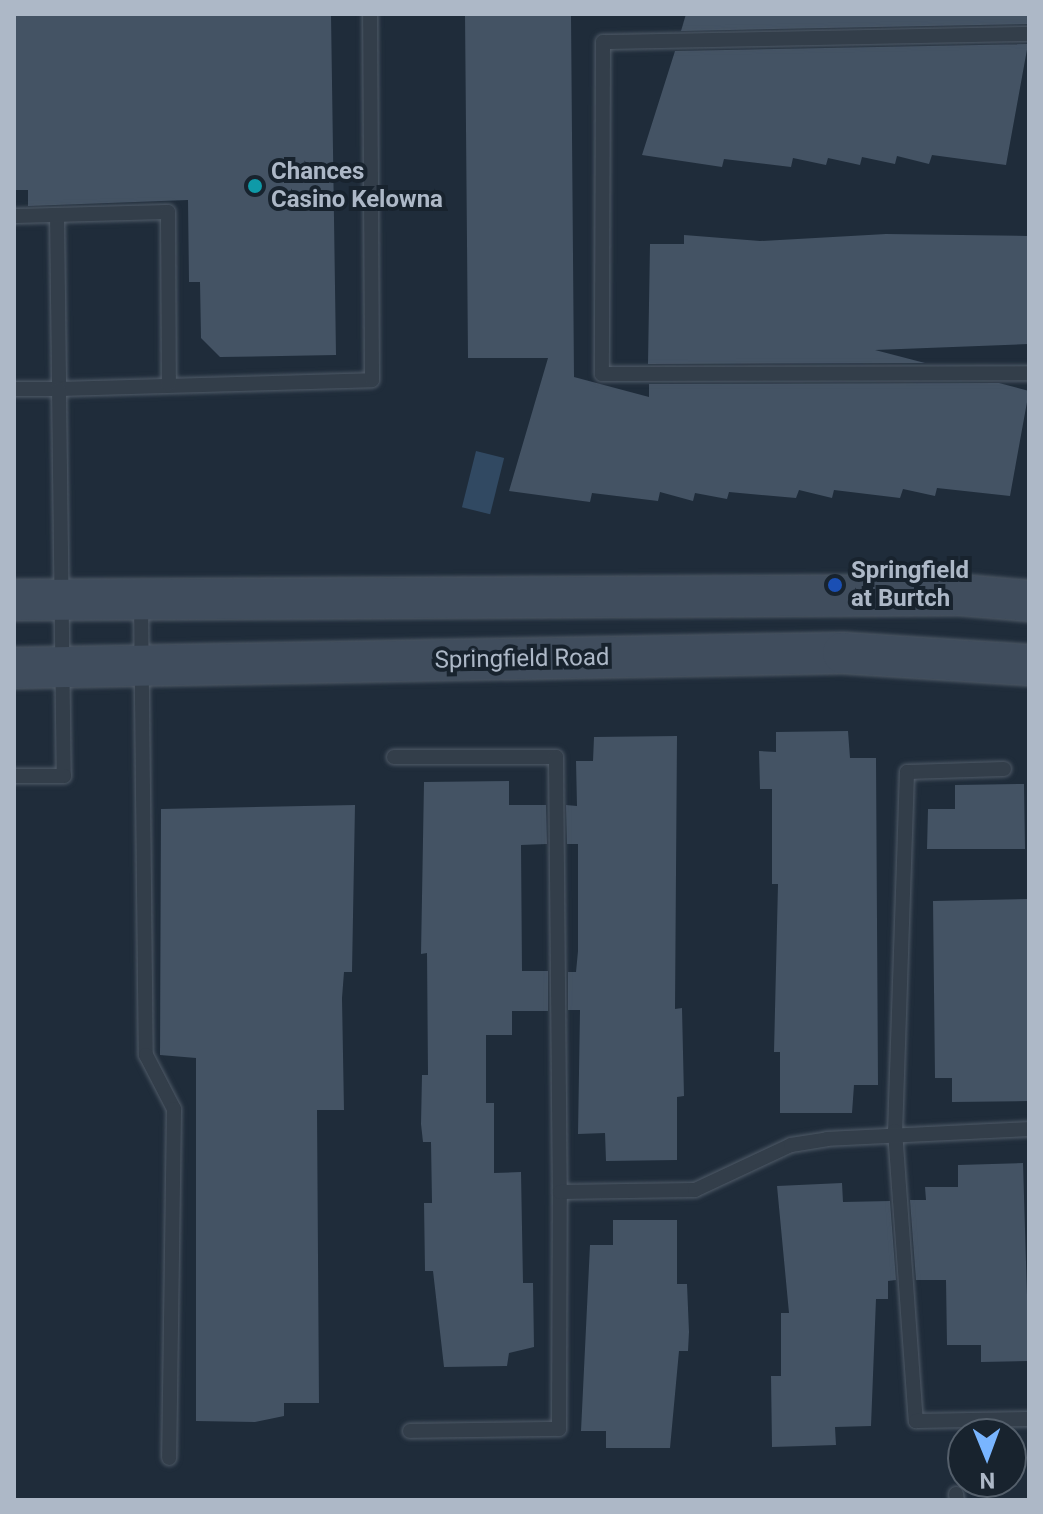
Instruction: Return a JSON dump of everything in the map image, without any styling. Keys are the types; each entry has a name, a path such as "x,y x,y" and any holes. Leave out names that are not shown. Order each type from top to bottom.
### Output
{"main road":[{"path":"14,600 1029,601"},
{"name":"Springfield Road","path":"14,668 843,653 1029,665"}],"lane":[{"path":"14,389 372,380 370,14"},
{"path":"1029,34 603,42 602,374 1029,373"},
{"path":"14,216 168,212 169,384"},
{"path":"14,776 64,776 57,215"},
{"path":"141,599 146,1055 174,1109 169,1458"},
{"path":"394,757 556,757 559,1429 410,1431"},
{"path":"1004,769 907,772 895,1131 916,1421 1029,1419"},
{"path":"560,1192 695,1190 791,1145 895,1131 1029,1129"}],"water":[{"path":"476,451 504,458 490,514 462,507"}],"building":[{"name":"Chances Casino Kelowna","path":"14,14 331,14 336,355 220,357 201,338 200,282 189,282 188,200 28,206 28,190 14,190"},
{"path":"465,14 571,14 574,377 649,397 649,384 999,383 1029,391 1010,496 937,488 935,496 903,489 900,498 834,490 832,498 799,490 796,498 729,492 727,499 695,493 693,501 660,492 658,501 592,493 590,502 509,491 548,358 468,358"},
{"path":"686,14 1029,14 1029,24 681,31"},
{"path":"1028,44 1006,165 932,155 929,164 897,156 895,164 862,157 860,165 828,158 826,165 793,158 791,167 724,159 722,167 642,155 675,51"},
{"path":"886,234 1028,236 1028,344 875,350 925,363 648,364 650,244 684,244 684,235 760,241"},
{"path":"848,731 850,758 876,758 878,1085 854,1085 852,1113 780,1113 780,1052 774,1052 778,884 772,884 772,789 760,789 759,751 776,752 776,732"},
{"path":"677,736 675,1009 682,1008 684,1096 677,1097 677,1160 606,1161 605,1133 578,1134 580,1010 568,1010 568,972 576,972 578,951 578,844 567,844 566,805 577,806 576,761 593,761 594,737"},
{"path":"509,781 509,805 546,805 547,844 521,845 522,971 548,971 548,1011 512,1011 512,1035 486,1035 486,1103 494,1103 494,1173 521,1172 523,1283 533,1283 534,1347 509,1353 507,1366 444,1367 433,1271 425,1271 424,1203 432,1203 431,1142 423,1142 421,1124 422,1075 428,1075 427,953 421,954 424,782"},
{"path":"1024,784 1025,849 927,849 928,809 955,809 955,785"},
{"path":"355,805 352,972 344,972 342,998 344,1110 317,1110 319,1403 284,1403 284,1416 255,1422 196,1421 196,1058 160,1055 161,809"},
{"path":"1029,899 1029,1101 952,1102 952,1078 935,1078 933,901"},
{"path":"1023,1163 1029,1361 981,1362 981,1345 947,1345 946,1280 916,1280 910,1200 926,1200 925,1187 958,1187 958,1165"},
{"path":"842,1183 843,1202 890,1201 896,1280 888,1281 888,1299 876,1299 871,1426 835,1427 836,1445 772,1447 771,1376 781,1376 781,1313 789,1313 777,1186"},
{"path":"613,1220 677,1220 677,1284 687,1284 689,1332 688,1351 679,1351 670,1448 606,1448 606,1431 581,1431 590,1245 613,1245"}],"place":[{"name":"Chances Casino Kelowna","path":"255,186"},
{"name":"Springfield at Burtch","path":"835,585"}]}
